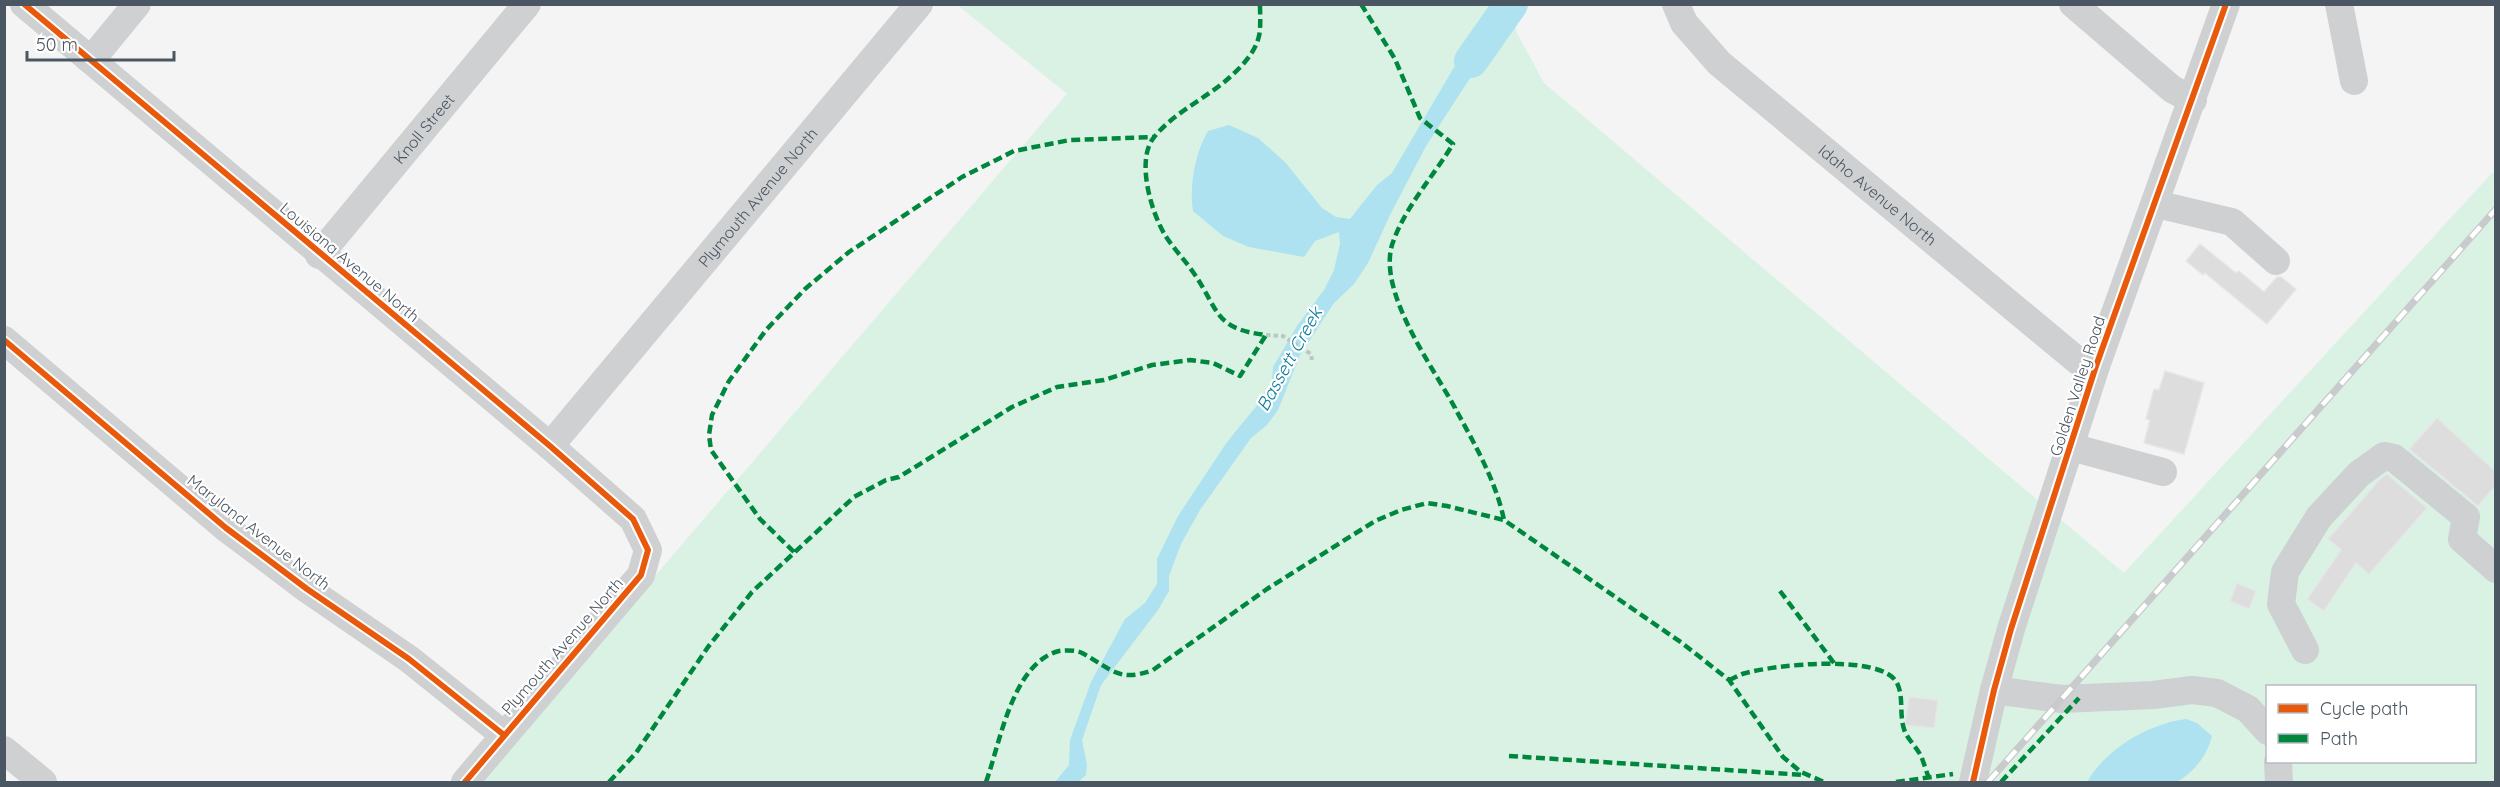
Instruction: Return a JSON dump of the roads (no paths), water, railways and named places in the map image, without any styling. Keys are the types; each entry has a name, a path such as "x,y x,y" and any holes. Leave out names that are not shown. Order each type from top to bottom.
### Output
{"street":[{"name":"Louisiana Avenue North","path":"24,4 319,255 550,446 633,519 648,550"},
{"path":"91,60 137,4"},
{"name":"Knoll Street","path":"319,255 527,4"},
{"name":"Plymouth Avenue North","path":"550,446 919,4"},
{"name":"Idaho Avenue North","path":"1676,4 1684,23 1719,63 2078,361 2096,366"},
{"path":"2073,4 2172,89 2193,100"},
{"name":"Golden Valley Road","path":"1972,783 2011,628 2096,366 2226,4"},
{"path":"2339,4 2354,81"},
{"path":"2156,204 2232,222 2276,261"},
{"name":"Maryland Avenue North","path":"4,340 226,528 299,583 409,659 504,735"},
{"path":"2071,447 2163,472"},
{"path":"2305,650 2282,604 2285,572 2319,517 2359,474 2384,456 2394,458 2466,517 2462,539 2496,569"},
{"name":"Plymouth Avenue North","path":"465,783 641,575 648,550"},
{"path":"1994,690 2062,699 2153,695 2192,690 2217,693 2248,709 2266,729"},
{"path":"4,750 43,783"},
{"path":"2278,763 2279,783"}],"water":[{"path":"1492,19 1508,35 1474,72 1426,146 1368,263 1354,284 1334,303 1300,355 1278,410 1267,425 1251,438 1200,510 1181,544 1169,576 1169,591 1158,610 1101,685 1082,740 1087,765 1086,775 1078,782 1055,782 1069,765 1070,740 1091,682 1125,619 1145,603 1157,584 1157,559 1178,516 1227,442 1268,392 1273,367 1297,326 1324,290 1334,270 1340,244 1339,232 1315,241 1304,257 1249,247 1223,236 1193,211 1194,170 1208,131 1229,125 1258,138 1285,162 1322,208 1336,217 1350,219 1377,185 1392,173 1453,69"},
{"path":"2186,719 2197,723 2212,736 2199,763 2177,782 2087,782 2105,759 2129,740 2157,726"}],"waterway":[{"name":"Bassett Creek","path":"1471,61 1511,4"}],"railway":[{"path":"1988,782 2496,209"}]}
